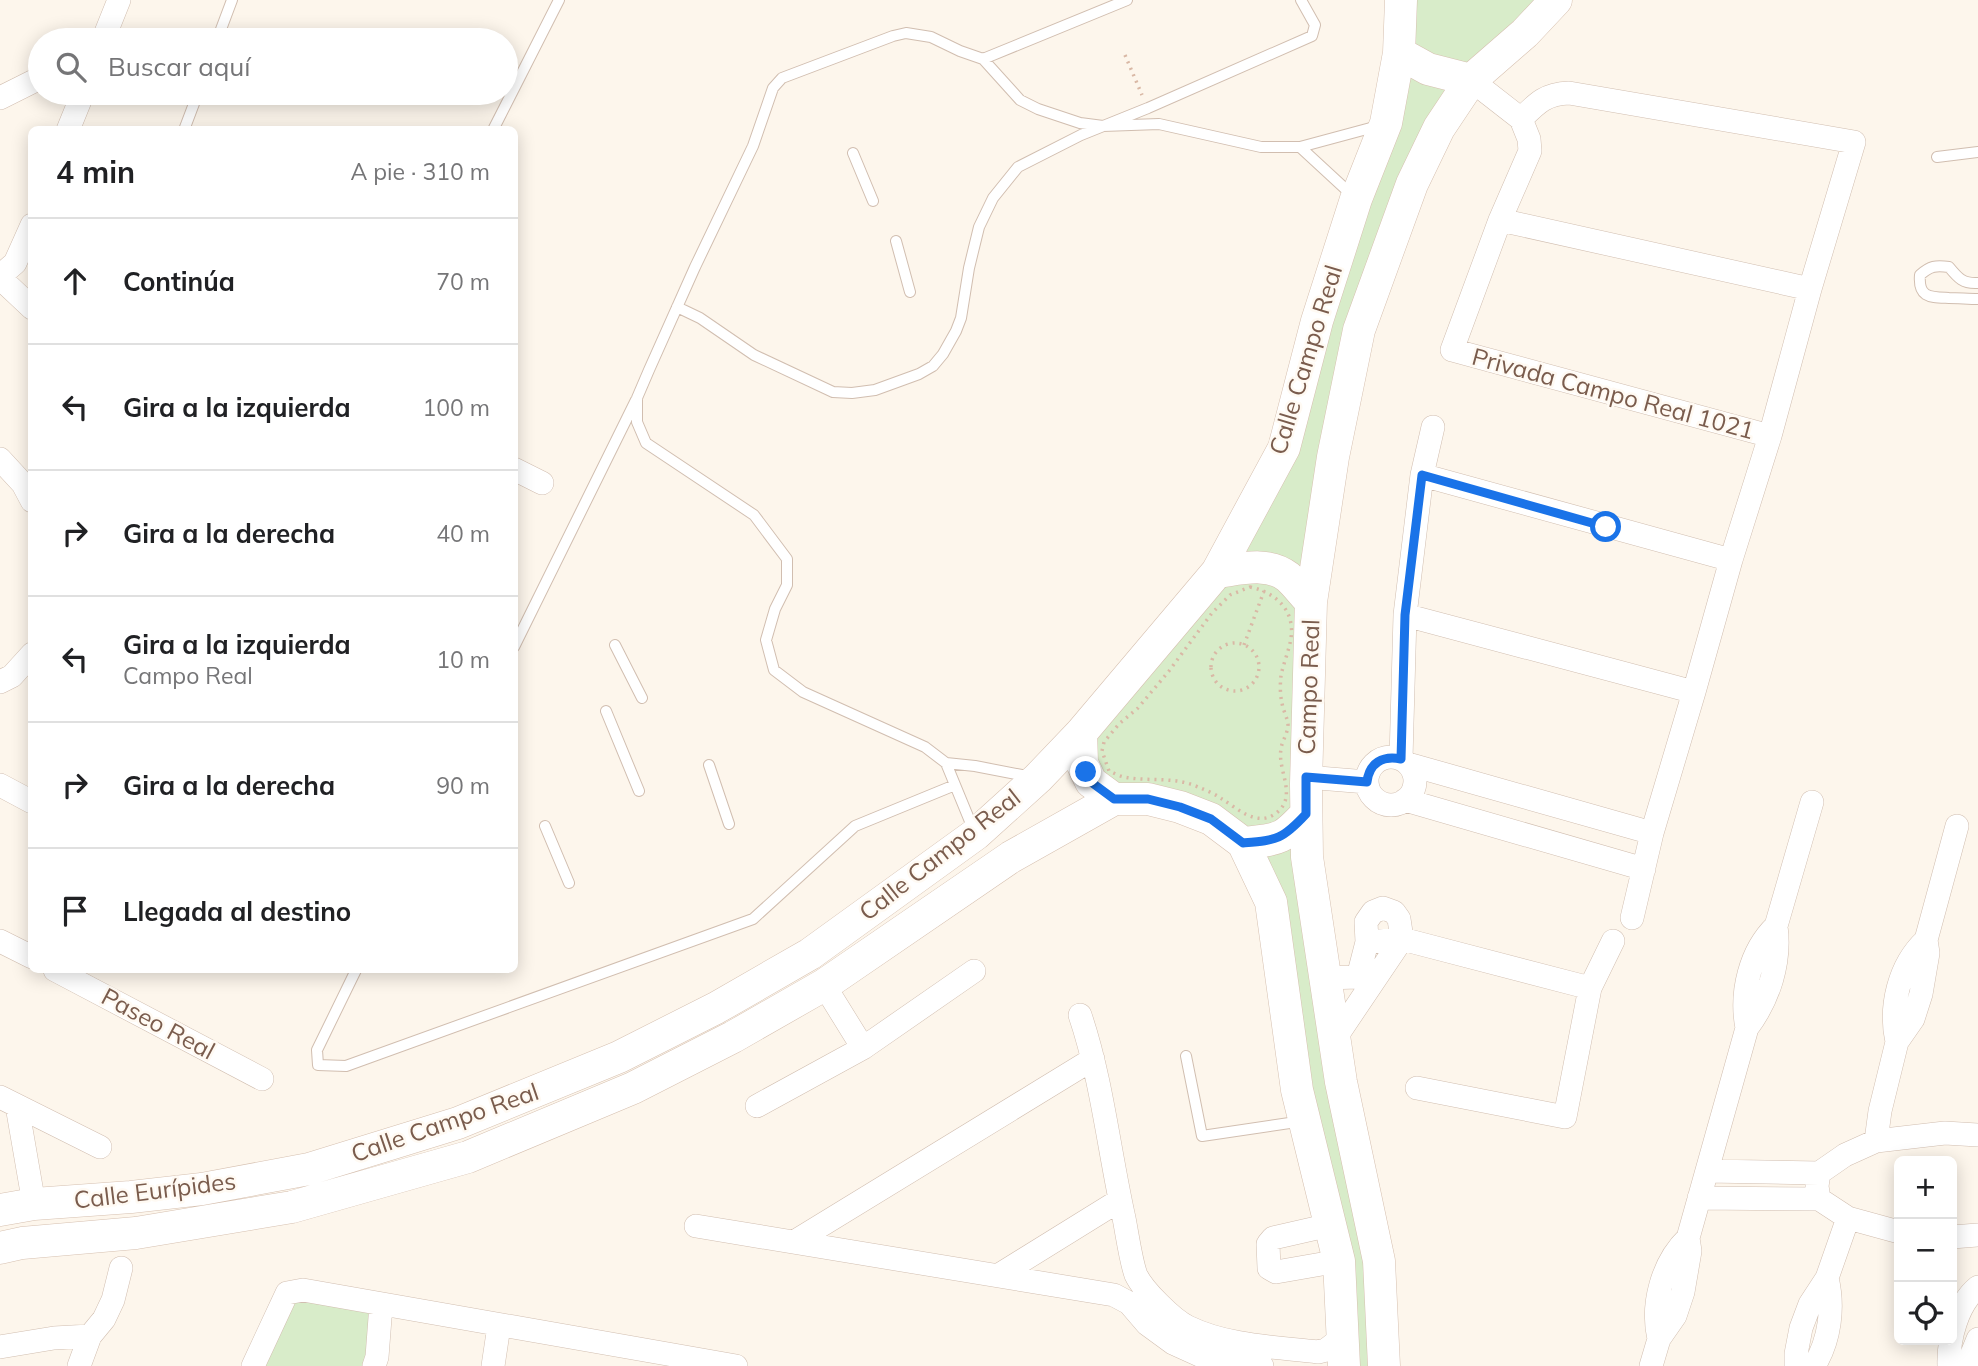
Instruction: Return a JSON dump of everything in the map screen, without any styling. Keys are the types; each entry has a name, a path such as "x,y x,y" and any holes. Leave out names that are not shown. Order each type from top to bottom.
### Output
{"street":[{"path":"108,28 119,0"},
{"name":"Calle Campo Real","path":"309,1169 458,1123 619,1057 716,1008 810,954 976,834 1038,778 1081,733 1217,572 1284,448 1317,321 1356,199 1386,123 1399,53 1401,0"},
{"name":"Calle Campo Real","path":"1311,602 1333,457 1359,330 1412,184 1439,128 1471,80 1525,33 1556,0"},
{"path":"1399,53 1428,69 1471,80 1521,120"},
{"path":"0,97 28,84"},
{"name":"Privada Campo Real 1021","path":"1632,918 1652,833 1770,436 1854,142 1569,93 1556,93 1541,100 1521,120 1529,139 1530,151 1500,220 1452,350 1770,436"},
{"path":"70,126 78,105"},
{"path":"1500,220 1810,289"},
{"path":"28,234 15,263 0,277 28,304"},
{"path":"1433,427 1422,475 1405,615 1404,762 1413,770 1415,787 1405,800 1389,805 1374,799 1369,792 1367,782 1371,768 1384,758 1392,757 1404,762 1652,833"},
{"path":"0,459 28,493"},
{"path":"518,471 542,483"},
{"path":"1422,475 1731,560"},
{"path":"1217,572 1255,567 1272,569 1287,576 1311,602"},
{"name":"Campo Real","path":"1306,814 1311,602"},
{"path":"1405,615 1695,692"},
{"path":"0,682 12,676 28,658"},
{"path":"1080,1015 1090,1044 1136,1276 1163,1310 1186,1326 1212,1337 1224,1350 1262,1359 1326,1350 1344,1352 1339,1261 1297,1090 1271,902 1243,843 1211,819 1148,799 1114,799 1091,782 1082,763 1081,733"},
{"path":"1306,777 1367,782"},
{"path":"0,785 28,800"},
{"name":"Calle Campo Real","path":"292,1207 468,1157 633,1088 733,1037 824,985 1012,857 1114,799"},
{"path":"1405,800 1644,869"},
{"path":"1651,1366 1659,1339 1656,1311 1661,1287 1670,1260 1677,1248 1688,1238 1747,1028 1744,999 1749,975 1758,949 1776,926 1811,802"},
{"path":"1243,843 1280,838 1290,832 1306,814"},
{"path":"1306,814 1307,857 1334,1040 1379,1261 1384,1366"},
{"path":"1876,1141 1880,1111 1897,1042 1894,1013 1899,989 1915,950 1926,940 1957,826"},
{"path":"1366,979 1366,922 1373,912 1383,908 1394,912 1399,919 1402,939"},
{"path":"1334,1040 1366,979 1402,939"},
{"path":"1367,942 1402,939 1590,988"},
{"path":"0,941 28,955"},
{"path":"1417,1088 1565,1118 1590,988 1613,941"},
{"path":"757,1105 863,1048 974,971"},
{"name":"Paseo Real","path":"61,973 262,1079"},
{"path":"1325,978 1366,979"},
{"path":"824,985 863,1048"},
{"path":"794,1242 1093,1059"},
{"path":"6,1104 100,1147"},
{"path":"6,1104 34,1204"},
{"path":"1707,1171 1819,1173 1845,1155 1876,1141 1945,1133 1978,1135"},
{"name":"Calle Eurípides","path":"0,1210 34,1204 202,1189 309,1169"},
{"path":"1819,1173 1819,1199"},
{"path":"131,1197 136,1233"},
{"path":"1699,1198 1819,1199 1848,1218 1894,1231"},
{"path":"999,1275 1120,1200"},
{"name":"Calle Eurípides","path":"0,1248 22,1243 136,1233 292,1207"},
{"path":"1796,1366 1810,1304 1827,1278 1848,1218"},
{"path":"1330,1225 1273,1238 1268,1244 1269,1268 1276,1272 1339,1261"},
{"path":"696,1226 1114,1295 1129,1303 1147,1324 1173,1343 1206,1358 1224,1350"},
{"path":"1957,1237 1978,1235"},
{"path":"79,1366 90,1336 104,1319 113,1300 121,1268"},
{"path":"1114,1295 1136,1276"},
{"path":"1814,1366 1826,1335 1831,1309 1827,1278"},
{"path":"1950,1366 1949,1356 1955,1326 1970,1293 1978,1287"},
{"path":"253,1366 287,1293 303,1290 499,1326 620,1357 736,1366"},
{"path":"374,1366 381,1305"},
{"path":"493,1366 499,1326"},
{"path":"0,1347 54,1338 90,1336"},
{"path":"1967,1366 1978,1339"}],"lane":[{"path":"222,28 232,0"},
{"path":"518,81 559,0"},
{"path":"982,59 1127,0"},
{"path":"677,307 700,318 754,355 833,392 875,390 919,374 933,366 943,354 961,318 979,227 993,198 1018,167 1081,135 1312,36 1315,25 1301,0"},
{"path":"518,639 637,398 753,146 773,88 782,78 906,33 931,37 982,59 1020,100 1080,123 1103,126 1159,124 1261,147 1300,147 1386,123"},
{"path":"186,126 193,105"},
{"path":"495,126 506,105"},
{"path":"1300,147 1356,199"},
{"path":"1937,157 1978,152"},
{"path":"853,153 873,201"},
{"path":"895,241 910,292"},
{"path":"1978,283 1960,281 1949,267 1939,265 1929,267 1920,275 1919,285 1924,294 1932,298 1978,299"},
{"path":"637,398 637,422 646,443 754,515 788,559 787,585 775,609 766,640 774,670 803,692 925,747 946,763 976,834"},
{"path":"615,645 642,698"},
{"path":"606,711 639,791"},
{"path":"946,763 1038,778"},
{"path":"709,765 729,824"},
{"path":"355,973 317,1050 318,1065 346,1066 753,919 855,826 955,785"},
{"path":"545,825 569,883"},
{"path":"1186,1056 1202,1136 1305,1120"}],"path":[{"path":"1125,55 1148,108"},
{"path":"1250,587 1264,590 1286,609 1291,624 1281,678 1282,702 1288,722 1281,749 1286,782 1283,806 1273,816 1256,819 1195,785 1170,779 1124,777 1109,771 1102,751 1104,742 1170,671 1212,613 1230,595 1250,587"},
{"path":"1244,645 1264,590"},
{"path":"1224,645 1244,645 1253,651 1258,659 1256,679 1250,687 1242,691 1224,690 1212,678 1211,659 1224,645"}],"green space":[{"path":"1401,0 1556,0 1439,128 1333,457 1306,784 1384,1366 1344,1366 1339,1261 1243,843 1114,799 1081,733 1217,572 1284,448 1347,226"},
{"path":"287,1293 381,1305 374,1366 253,1366"}],"route":[{"path":"1086,772 1091,782 1114,799 1148,799 1180,807 1211,819 1243,843 1280,838 1290,832 1306,814 1306,777 1367,782 1371,768 1377,762 1392,757 1401,759 1405,615 1422,475 1606,527"}]}
